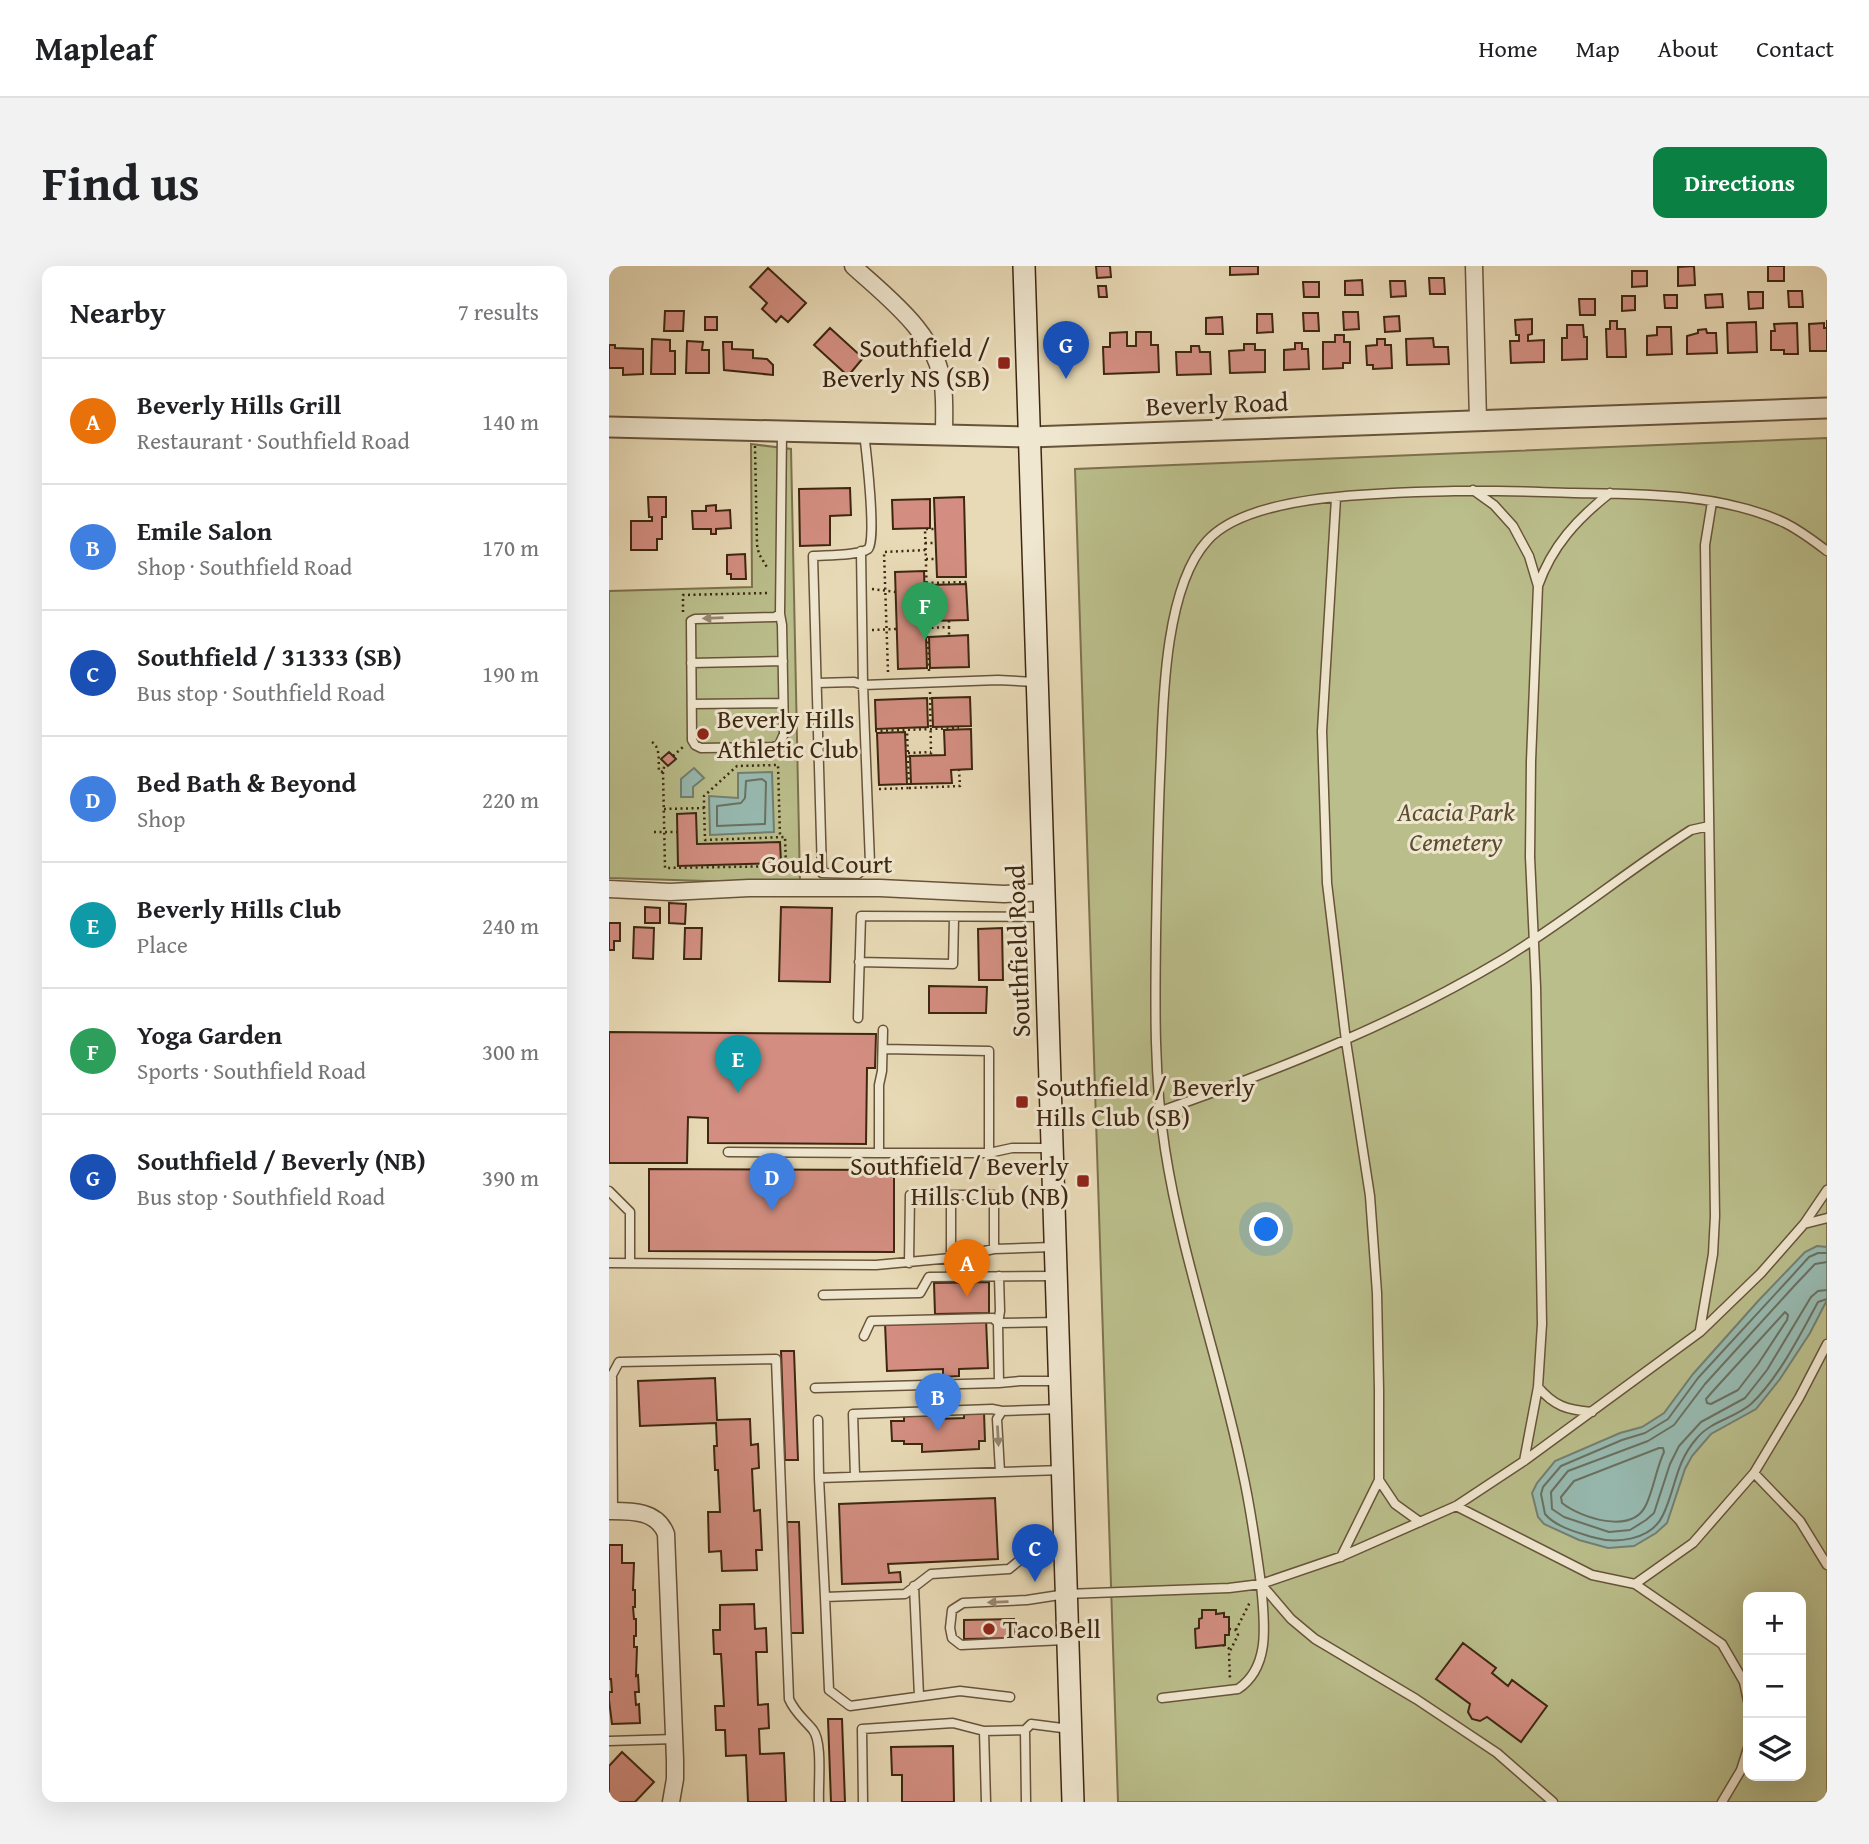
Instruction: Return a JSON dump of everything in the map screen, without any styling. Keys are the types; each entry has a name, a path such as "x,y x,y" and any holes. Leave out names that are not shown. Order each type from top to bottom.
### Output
{"main road":[{"name":"Southfield Road","path":"1024,266 1073,1802"}],"street":[{"path":"853,266 899,308 920,331 930,347 943,383 944,435"},
{"path":"1473,266 1478,420"},
{"name":"Beverly Road","path":"609,427 1031,437 1827,408"},
{"name":"Gould Court","path":"609,888 670,892 749,888 880,888 1004,894 1045,892"},
{"path":"611,1511 641,1512 652,1517 663,1527 667,1540 675,1779 671,1802"}],"lane":[{"path":"780,614 775,617 691,621 692,740 695,746 773,747 779,745 784,734 780,614 782,431"},
{"path":"861,551 870,863 858,874 823,873 813,556 867,550 871,545 872,521 864,433"},
{"path":"1473,490 1494,505 1513,526 1529,556 1538,586"},
{"path":"1162,1698 1238,1689 1256,1672 1264,1619 1243,1472 1185,1249 1165,1148 1156,1063 1155,992 1162,716 1172,625 1188,567 1209,538 1245,514 1294,501 1404,492 1473,490 1666,495 1712,502 1786,523 1827,551"},
{"path":"1524,1461 1538,1387 1542,1324 1530,797 1538,586 1546,562 1563,537 1586,512 1610,493"},
{"path":"1336,498 1322,732 1327,883 1346,1041 1370,1196 1377,1293 1379,1479 1340,1557"},
{"path":"1700,1332 1708,1294 1715,1216 1705,545 1712,502"},
{"path":"691,663 783,661"},
{"path":"817,683 888,685 998,680 1038,683"},
{"path":"692,704 783,703"},
{"path":"1161,1111 1346,1041 1452,988 1532,941 1691,830 1709,825"},
{"path":"858,1018 861,916 1046,917"},
{"path":"859,962 953,964 954,918"},
{"path":"880,1153 879,1085 883,1030"},
{"path":"883,1049 989,1051 989,1153"},
{"path":"728,1152 989,1153 1012,1148 1053,1148"},
{"path":"1069,1640 961,1645 952,1638 952,1610 963,1603 1027,1600 1066,1594 1229,1588 1261,1584 1340,1557 1456,1506 1524,1461 1700,1332 1761,1273 1804,1224 1827,1190"},
{"path":"609,1191 630,1212 630,1263"},
{"path":"909,1262 910,1195 993,1195 993,1249"},
{"path":"951,1195 951,1276"},
{"path":"1804,1224 1827,1218"},
{"path":"609,1263 876,1265 951,1258 993,1249 1055,1247"},
{"path":"999,1276 999,1383"},
{"path":"823,1295 920,1293 929,1277 1056,1276"},
{"path":"864,1336 871,1321 993,1318 998,1323 1058,1322"},
{"path":"1635,1584 1693,1543 1754,1472 1799,1398 1827,1344"},
{"path":"611,1511 610,1375 619,1362 776,1359 789,1699 795,1712 814,1732 818,1744 819,1802"},
{"path":"815,1388 1059,1381"},
{"path":"1538,1387 1550,1401 1572,1410 1592,1412"},
{"path":"855,1476 853,1415 1060,1409"},
{"path":"1000,1472 997,1419 1002,1411"},
{"path":"818,1420 829,1690 850,1706 960,1690 1010,1697"},
{"path":"819,1478 1063,1470"},
{"path":"1754,1472 1800,1521 1827,1565"},
{"path":"1379,1479 1395,1504 1420,1522"},
{"path":"1456,1506 1593,1575 1635,1584 1722,1644 1743,1680"},
{"path":"825,1597 905,1594 931,1574 1009,1569 1025,1555 1066,1551"},
{"path":"1261,1584 1291,1619 1315,1639 1416,1699 1497,1753 1553,1802"},
{"path":"914,1586 919,1696"},
{"path":"863,1802 862,1729 953,1723 984,1731 1025,1730 1031,1724 1072,1730"},
{"path":"1025,1730 1026,1802"},
{"path":"984,1731 986,1802"},
{"path":"609,1741 674,1739"},
{"path":"1722,1802 1743,1764"}],"path":[{"path":"755,439 757,545 770,575"},
{"path":"908,753 932,754 925,529 935,529"},
{"path":"925,543 936,543"},
{"path":"888,685 884,552 926,550"},
{"path":"926,559 936,559"},
{"path":"926,583 967,582"},
{"path":"684,622 683,595 771,593 772,589"},
{"path":"861,590 885,589 896,592"},
{"path":"949,621 949,636"},
{"path":"927,628 949,627"},
{"path":"862,631 897,629"},
{"path":"865,731 960,728"},
{"path":"907,730 909,788"},
{"path":"652,742 658,750 659,771 663,772"},
{"path":"673,756 685,744"},
{"path":"665,763 665,868 786,866 785,837 705,839 703,796 737,766 778,765 780,837"},
{"path":"867,789 960,786 959,770"},
{"path":"664,809 704,808"},
{"path":"654,832 677,832"},
{"path":"1230,1689 1230,1649 1238,1635 1236,1630 1261,1584"},
{"path":"1229,1629 1236,1630"},
{"path":"1223,1646 1230,1649"}],"green space":[{"name":"Acacia Park Cemetery","path":"1827,438 1827,1802 1118,1802 1075,469"},
{"name":"Beverly Hills Athletic Club","path":"751,444 791,449 800,884 609,878 609,591 752,587"}],"water":[{"path":"694,768 704,778 693,787 693,797 681,797 681,779"},
{"path":"772,772 774,832 710,835 709,796 738,798 738,773"},
{"path":"1817,1246 1827,1247 1827,1300 1810,1333 1780,1379 1756,1409 1711,1434 1692,1456 1667,1523 1634,1546 1608,1548 1579,1540 1544,1524 1538,1517 1532,1493 1555,1461 1620,1433 1642,1427 1664,1413 1693,1374 1759,1300 1805,1252"}],"building":[{"path":"1096,266 1110,266 1111,277 1097,278"},
{"path":"1230,266 1258,266 1258,274 1230,275"},
{"path":"1694,266 1695,285 1678,286 1678,267"},
{"path":"1768,266 1784,266 1784,281 1768,281"},
{"path":"768,268 806,303 788,322 781,316 776,322 762,309 767,303 750,287"},
{"path":"1632,271 1647,271 1647,286 1632,287"},
{"path":"1429,278 1444,278 1445,294 1430,294"},
{"path":"1362,280 1363,295 1345,295 1345,281"},
{"path":"1390,281 1405,281 1406,296 1391,297"},
{"path":"1303,282 1319,282 1319,297 1304,297"},
{"path":"1098,286 1106,286 1107,297 1099,297"},
{"path":"1788,291 1802,291 1803,307 1789,307"},
{"path":"1748,292 1763,292 1763,308 1749,309"},
{"path":"1722,294 1723,307 1706,308 1705,295"},
{"path":"1664,295 1677,295 1677,308 1665,308"},
{"path":"1622,296 1635,296 1635,310 1622,311"},
{"path":"1579,299 1595,299 1595,315 1580,315"},
{"path":"665,311 684,311 683,331 664,331"},
{"path":"1343,312 1358,312 1359,329 1344,330"},
{"path":"1303,313 1318,313 1319,331 1304,331"},
{"path":"1257,314 1272,314 1273,332 1257,333"},
{"path":"1399,316 1400,331 1385,332 1384,317"},
{"path":"705,317 717,317 717,330 705,330"},
{"path":"1222,317 1223,334 1206,334 1206,318"},
{"path":"1532,319 1532,334 1528,335 1528,341 1544,340 1544,362 1511,363 1510,341 1519,341 1515,320"},
{"path":"1610,321 1617,321 1617,329 1625,329 1626,357 1607,357 1606,329 1610,329"},
{"path":"1756,322 1757,352 1728,353 1727,323"},
{"path":"1797,323 1798,354 1771,350 1771,331 1775,331 1774,324"},
{"path":"1824,323 1824,328 1827,328 1827,351 1810,351 1809,324"},
{"path":"1567,325 1583,325 1584,337 1587,337 1587,359 1562,360 1562,338 1567,338"},
{"path":"1657,327 1671,327 1672,354 1647,355 1647,336 1657,335"},
{"path":"830,328 863,358 848,376 814,345"},
{"path":"1706,329 1707,333 1716,333 1717,353 1687,354 1687,336"},
{"path":"1127,332 1127,346 1136,346 1136,332 1151,332 1151,345 1158,345 1159,372 1104,374 1103,347 1110,347 1110,333"},
{"path":"1335,335 1344,335 1344,342 1350,342 1350,363 1343,363 1343,368 1323,369 1323,342 1335,342"},
{"path":"1433,338 1434,347 1448,347 1449,364 1407,365 1406,339"},
{"path":"652,339 670,340 670,351 675,351 675,374 651,374"},
{"path":"1377,339 1385,339 1385,345 1391,345 1392,368 1373,369 1373,365 1367,365 1366,346 1377,345"},
{"path":"687,341 703,342 702,350 709,350 709,373 686,373"},
{"path":"723,342 732,342 732,349 753,350 753,358 767,359 773,365 773,375 724,370"},
{"path":"1295,343 1302,343 1302,349 1308,349 1309,369 1284,370 1284,350 1295,349"},
{"path":"1244,344 1255,344 1255,350 1265,350 1265,372 1230,373 1229,351 1244,350"},
{"path":"609,345 615,345 615,348 643,349 643,374 623,375 623,368 609,368"},
{"path":"1191,346 1199,346 1200,352 1210,352 1211,374 1177,375 1176,352 1191,352"},
{"path":"850,488 851,515 830,516 830,545 800,546 799,489"},
{"path":"648,497 666,497 662,539 657,539 657,550 631,550 631,521 652,521 652,517 649,517"},
{"path":"964,497 966,577 937,577 934,498"},
{"path":"930,499 930,528 893,529 892,500"},
{"path":"716,505 716,511 730,510 731,528 716,529 716,534 711,534 711,529 693,529 692,511 706,511 706,506"},
{"path":"745,554 746,579 731,579 731,574 727,574 727,555"},
{"path":"924,571 927,668 898,669 895,572"},
{"path":"966,584 968,620 930,621 929,585"},
{"path":"968,635 969,667 930,668 929,637"},
{"path":"970,697 971,726 933,727 932,698"},
{"path":"927,698 928,727 876,729 875,700"},
{"path":"971,729 972,769 951,770 952,783 911,784 910,756 945,755 944,730"},
{"path":"905,732 907,784 879,785 877,733"},
{"path":"669,752 676,759 668,766 661,759"},
{"path":"696,813 697,844 780,842 781,863 678,866 677,814"},
{"path":"669,903 686,904 685,924 669,923"},
{"path":"645,907 660,908 660,923 645,923"},
{"path":"781,907 832,908 830,982 779,981"},
{"path":"609,923 620,923 620,941 614,941 614,950 609,950"},
{"path":"634,927 654,928 653,959 633,958"},
{"path":"685,928 702,928 701,959 684,959"},
{"path":"1002,928 1003,980 979,980 978,929"},
{"path":"929,986 987,987 986,1013 929,1013"},
{"path":"609,1032 876,1034 875,1068 867,1068 866,1144 708,1143 708,1118 688,1117 687,1163 609,1163"},
{"path":"649,1169 894,1170 894,1252 649,1251"},
{"path":"989,1282 989,1313 935,1314 934,1283"},
{"path":"986,1319 988,1368 959,1369 959,1376 943,1377 943,1369 887,1371 885,1323"},
{"path":"781,1351 794,1351 798,1460 785,1460"},
{"path":"715,1378 717,1420 750,1419 751,1445 758,1444 759,1468 752,1469 754,1511 760,1510 762,1550 756,1550 757,1570 722,1571 721,1551 709,1552 708,1512 720,1512 718,1470 715,1470 716,1423 640,1426 638,1381"},
{"path":"984,1412 985,1441 979,1441 979,1449 922,1452 922,1444 892,1441 891,1421 904,1421 904,1416 964,1418 964,1413"},
{"path":"995,1498 998,1559 888,1564 889,1573 900,1572 901,1582 842,1584 839,1504"},
{"path":"787,1522 799,1522 803,1633 790,1633"},
{"path":"609,1545 622,1545 622,1563 634,1563 634,1647 637,1647 636,1676 638,1675 639,1692 635,1692 640,1723 612,1724 609,1700 609,1692 612,1692 609,1679"},
{"path":"754,1604 755,1629 766,1628 767,1652 756,1652 758,1705 768,1704 769,1728 759,1729 760,1754 784,1753 786,1802 748,1802 746,1755 726,1756 725,1730 716,1730 715,1706 724,1706 721,1654 714,1654 713,1630 720,1630 720,1605"},
{"path":"1202,1610 1216,1610 1216,1614 1224,1613 1224,1617 1229,1617 1229,1635 1225,1635 1225,1645 1196,1648 1195,1629 1199,1628"},
{"name":"Taco Bell","path":"1014,1619 1015,1638 964,1639 964,1620"},
{"path":"1463,1643 1496,1668 1492,1673 1508,1686 1512,1680 1547,1706 1521,1742 1487,1717 1480,1721 1472,1719 1468,1712 1470,1704 1436,1679"},
{"path":"828,1719 842,1719 845,1802 831,1802"},
{"path":"953,1746 954,1802 902,1802 902,1775 892,1775 891,1747"},
{"path":"622,1752 654,1782 635,1802 609,1802 609,1766"}],"place":[{"name":"Southfield / Beverly NS (SB)","path":"1004,363"},
{"name":"Southfield / Beverly (NB)","path":"1066,379"},
{"name":"Yoga Garden","path":"925,640"},
{"name":"Beverly Hills Athletic Club","path":"703,734"},
{"name":"Beverly Hills Club","path":"738,1093"},
{"name":"Southfield / Beverly Hills Club (SB)","path":"1022,1102"},
{"name":"Southfield / Beverly Hills Club (NB)","path":"1083,1181"},
{"name":"Bed Bath & Beyond","path":"772,1211"},
{"name":"Beverly Hills Grill","path":"967,1297"},
{"name":"Emile Salon","path":"938,1431"},
{"name":"Southfield / 31333 (SB)","path":"1035,1582"},
{"name":"Taco Bell","path":"989,1629"}]}
